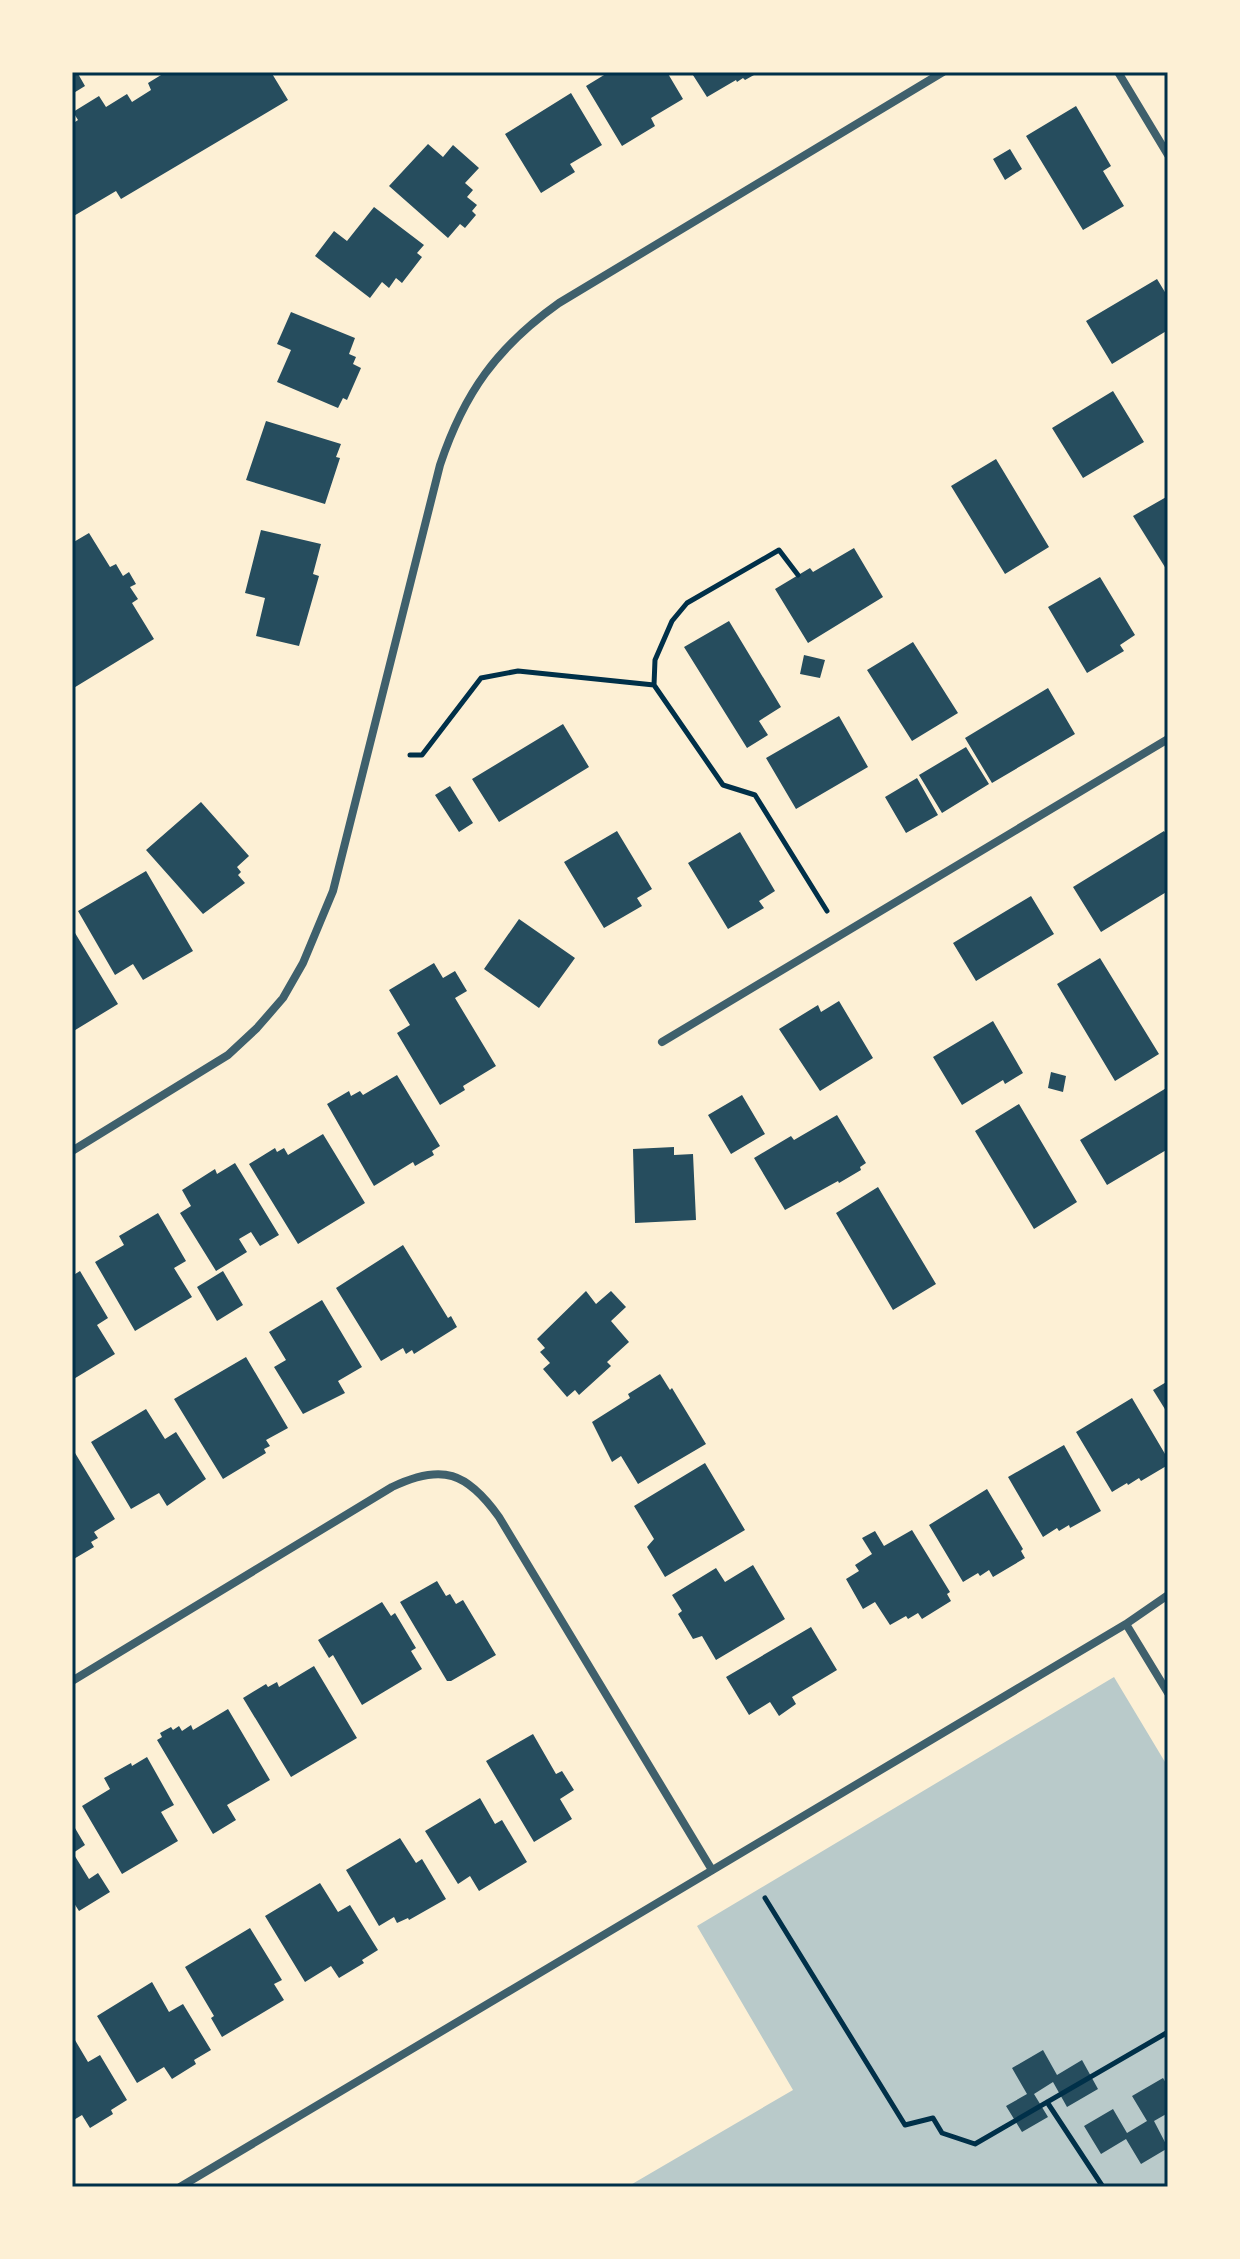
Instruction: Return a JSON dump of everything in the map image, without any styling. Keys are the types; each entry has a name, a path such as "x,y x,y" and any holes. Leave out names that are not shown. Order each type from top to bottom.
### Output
{"street":[{"path":"72,1151 228,1055 283,998 303,963 333,891 440,465 451,431 485,371 532,323 559,303 943,72"},
{"path":"1118,72 1168,155"},
{"path":"662,1042 1168,739"},
{"path":"72,1681 392,1487 434,1473 454,1475 472,1486 499,1517 712,1870"},
{"path":"180,2187 1126,1624 1168,1595"},
{"path":"1126,1624 1168,1693"}],"path":[{"path":"798,575 779,550 687,603 672,621 655,660 654,685 723,785 755,795 827,911"},
{"path":"410,755 422,755 481,678 518,671 654,685"},
{"path":"765,1898 905,2125 933,2118 942,2133 975,2144 1168,2032"},
{"path":"1047,2102 1103,2187"}],"shaded area":[{"path":"1114,1677 1168,1767 1168,2187 627,2187 793,2090 697,1926"}],"building":[{"path":"72,72 77,72 85,86 72,94"},
{"path":"166,72 271,72 288,100 121,199 116,191 72,217 72,124 78,120 73,112 99,96 106,107 127,94 132,102 151,90 148,83"},
{"path":"609,72 667,72 683,99 651,118 655,126 622,146 586,86"},
{"path":"691,72 752,72 754,75 745,80 736,80 707,97"},
{"path":"571,93 602,145 570,164 575,172 541,193 505,134"},
{"path":"1076,106 1111,166 1103,171 1124,206 1083,230 1026,136"},
{"path":"428,144 443,157 453,145 479,168 465,183 473,190 467,197 477,205 472,211 476,215 465,228 460,224 448,238 389,186"},
{"path":"1010,149 1022,169 1005,180 993,159"},
{"path":"374,207 424,245 417,253 422,257 402,283 396,278 389,288 382,282 370,298 315,256 334,231 347,241"},
{"path":"1157,279 1168,297 1168,330 1112,364 1086,321"},
{"path":"291,312 355,338 349,354 356,357 353,364 361,368 347,400 343,398 338,408 277,382 291,350 277,344"},
{"path":"1113,391 1144,442 1083,478 1052,428"},
{"path":"266,421 341,444 336,457 340,458 325,504 246,480"},
{"path":"996,459 1049,547 1005,574 951,486"},
{"path":"1168,496 1168,572 1133,516"},
{"path":"261,530 321,544 313,574 319,576 299,646 256,636 265,598 245,593"},
{"path":"89,533 110,567 116,564 123,576 129,572 136,584 130,587 138,599 132,603 154,639 72,689 72,543"},
{"path":"854,548 883,597 808,643 775,589 810,568 813,572"},
{"path":"1100,577 1135,635 1120,645 1124,651 1087,673 1048,607"},
{"path":"729,621 781,707 759,721 768,735 747,748 684,647"},
{"path":"913,642 958,713 912,741 867,670"},
{"path":"804,655 825,660 820,678 800,674"},
{"path":"1048,688 1075,734 992,783 965,738"},
{"path":"839,716 868,767 796,809 766,758"},
{"path":"563,724 589,767 499,822 472,779"},
{"path":"966,747 989,784 942,813 919,775"},
{"path":"917,778 938,815 906,833 885,797"},
{"path":"450,786 473,823 459,832 435,795"},
{"path":"201,802 249,856 237,867 241,872 238,875 245,883 203,914 146,850"},
{"path":"617,831 652,889 637,898 642,906 604,928 564,862"},
{"path":"1164,831 1168,837 1168,891 1101,932 1073,887"},
{"path":"740,832 775,891 759,901 764,908 728,929 688,863"},
{"path":"146,871 193,951 143,980 133,964 115,975 78,911"},
{"path":"1031,896 1054,934 976,981 953,943"},
{"path":"519,919 575,958 539,1008 484,969"},
{"path":"72,928 118,1004 72,1032"},
{"path":"1100,958 1159,1054 1115,1081 1057,984"},
{"path":"434,963 443,978 455,971 467,991 455,998 496,1066 463,1086 465,1090 440,1105 397,1033 410,1025 389,990"},
{"path":"839,1001 873,1058 820,1091 779,1029 818,1005 821,1012"},
{"path":"993,1021 1023,1073 1005,1084 1003,1080 962,1105 933,1057"},
{"path":"1051,1072 1066,1076 1063,1092 1048,1088"},
{"path":"397,1075 440,1146 432,1151 434,1155 415,1166 413,1162 374,1186 327,1104 349,1091 351,1096 360,1091 363,1095"},
{"path":"1168,1087 1168,1149 1107,1185 1080,1140"},
{"path":"742,1095 765,1134 731,1154 708,1115"},
{"path":"1019,1104 1077,1202 1034,1229 975,1131"},
{"path":"837,1115 866,1163 860,1167 861,1170 839,1183 785,1210 754,1158 791,1136 794,1140"},
{"path":"323,1134 365,1203 298,1244 249,1164 275,1148 277,1152 284,1148 288,1155"},
{"path":"674,1147 674,1155 693,1154 696,1220 635,1223 633,1149"},
{"path":"235,1163 279,1235 260,1246 251,1232 239,1239 247,1252 216,1271 180,1213 191,1206 182,1190 215,1169 217,1174"},
{"path":"878,1187 936,1284 893,1310 836,1213"},
{"path":"158,1213 186,1261 174,1268 192,1297 135,1331 95,1262 124,1245 119,1236"},
{"path":"403,1245 448,1318 451,1316 457,1327 414,1354 412,1350 406,1354 403,1348 381,1361 336,1288"},
{"path":"80,1271 108,1318 97,1325 115,1354 72,1380 72,1276"},
{"path":"223,1271 243,1305 217,1321 197,1287"},
{"path":"586,1291 596,1304 611,1291 626,1307 611,1321 629,1342 607,1362 611,1366 579,1395 575,1390 567,1397 543,1369 550,1363 540,1352 545,1348 537,1339"},
{"path":"322,1300 362,1367 338,1381 345,1393 303,1414 274,1367 286,1360 269,1332"},
{"path":"246,1357 288,1428 266,1440 270,1446 264,1449 266,1453 223,1479 174,1399"},
{"path":"660,1374 706,1444 638,1484 621,1456 612,1462 592,1422"},
{"path":"1168,1381 1168,1414 1153,1390"},
{"path":"1132,1398 1168,1459 1168,1465 1141,1481 1139,1478 1112,1492 1076,1432"},
{"path":"146,1409 165,1439 176,1432 206,1479 167,1506 159,1493 131,1509 91,1442"},
{"path":"1064,1445 1101,1511 1070,1528 1069,1525 1059,1531 1057,1528 1043,1537 1008,1477"},
{"path":"72,1448 115,1519 94,1532 98,1538 91,1542 94,1547 72,1560"},
{"path":"705,1463 745,1530 665,1577 647,1547 654,1539 634,1506"},
{"path":"987,1489 1023,1549 1025,1558 993,1577 989,1570 963,1582 929,1525"},
{"path":"912,1530 950,1592 947,1594 951,1601 922,1619 918,1613 890,1625 875,1602 863,1609 846,1579 859,1571 855,1565 872,1554 862,1538 875,1531 884,1546"},
{"path":"753,1565 785,1619 716,1660 702,1636 693,1639 678,1614 682,1611 672,1595 716,1568 725,1582"},
{"path":"437,1581 446,1596 450,1594 456,1604 463,1600 496,1655 451,1681 447,1681 400,1602"},
{"path":"382,1602 391,1616 395,1613 416,1648 411,1651 422,1669 362,1705 333,1655 329,1658 318,1640"},
{"path":"811,1627 837,1670 792,1697 796,1704 779,1716 770,1702 749,1715 726,1677"},
{"path":"314,1666 357,1738 291,1777 243,1698 266,1684 268,1687 277,1682 279,1687"},
{"path":"228,1709 270,1780 227,1805 236,1820 213,1834 157,1740 162,1737 160,1733 171,1727 173,1730 179,1726 182,1731 191,1725 193,1730"},
{"path":"533,1734 556,1774 562,1771 574,1790 560,1799 572,1819 534,1842 486,1761"},
{"path":"147,1757 174,1805 161,1812 178,1841 122,1874 82,1806 110,1789 104,1778"},
{"path":"480,1798 495,1824 502,1820 527,1862 479,1891 470,1876 458,1884 425,1831"},
{"path":"72,1823 85,1845 73,1853 89,1879 98,1873 110,1892 79,1911 72,1900"},
{"path":"400,1838 416,1863 422,1859 446,1899 409,1920 397,1923 394,1917 379,1926 346,1870"},
{"path":"320,1883 338,1912 350,1905 378,1950 339,1978 331,1966 305,1982 265,1916"},
{"path":"250,1928 282,1980 274,1984 284,2000 222,2037 211,2018 214,2016 185,1967"},
{"path":"152,1982 169,2012 183,2004 211,2050 172,2079 164,2067 137,2083 97,2016"},
{"path":"72,2035 88,2062 100,2055 127,2100 111,2110 113,2114 90,2128 82,2115 72,2121"},
{"path":"1043,2050 1057,2075 1082,2060 1098,2089 1067,2107 1053,2082 1034,2094 1048,2117 1022,2132 1006,2106 1027,2094 1012,2068"},
{"path":"1163,2078 1168,2086 1168,2113 1154,2121 1168,2148 1141,2164 1126,2139 1101,2154 1084,2126 1113,2109 1127,2133 1147,2121 1132,2096"}]}
